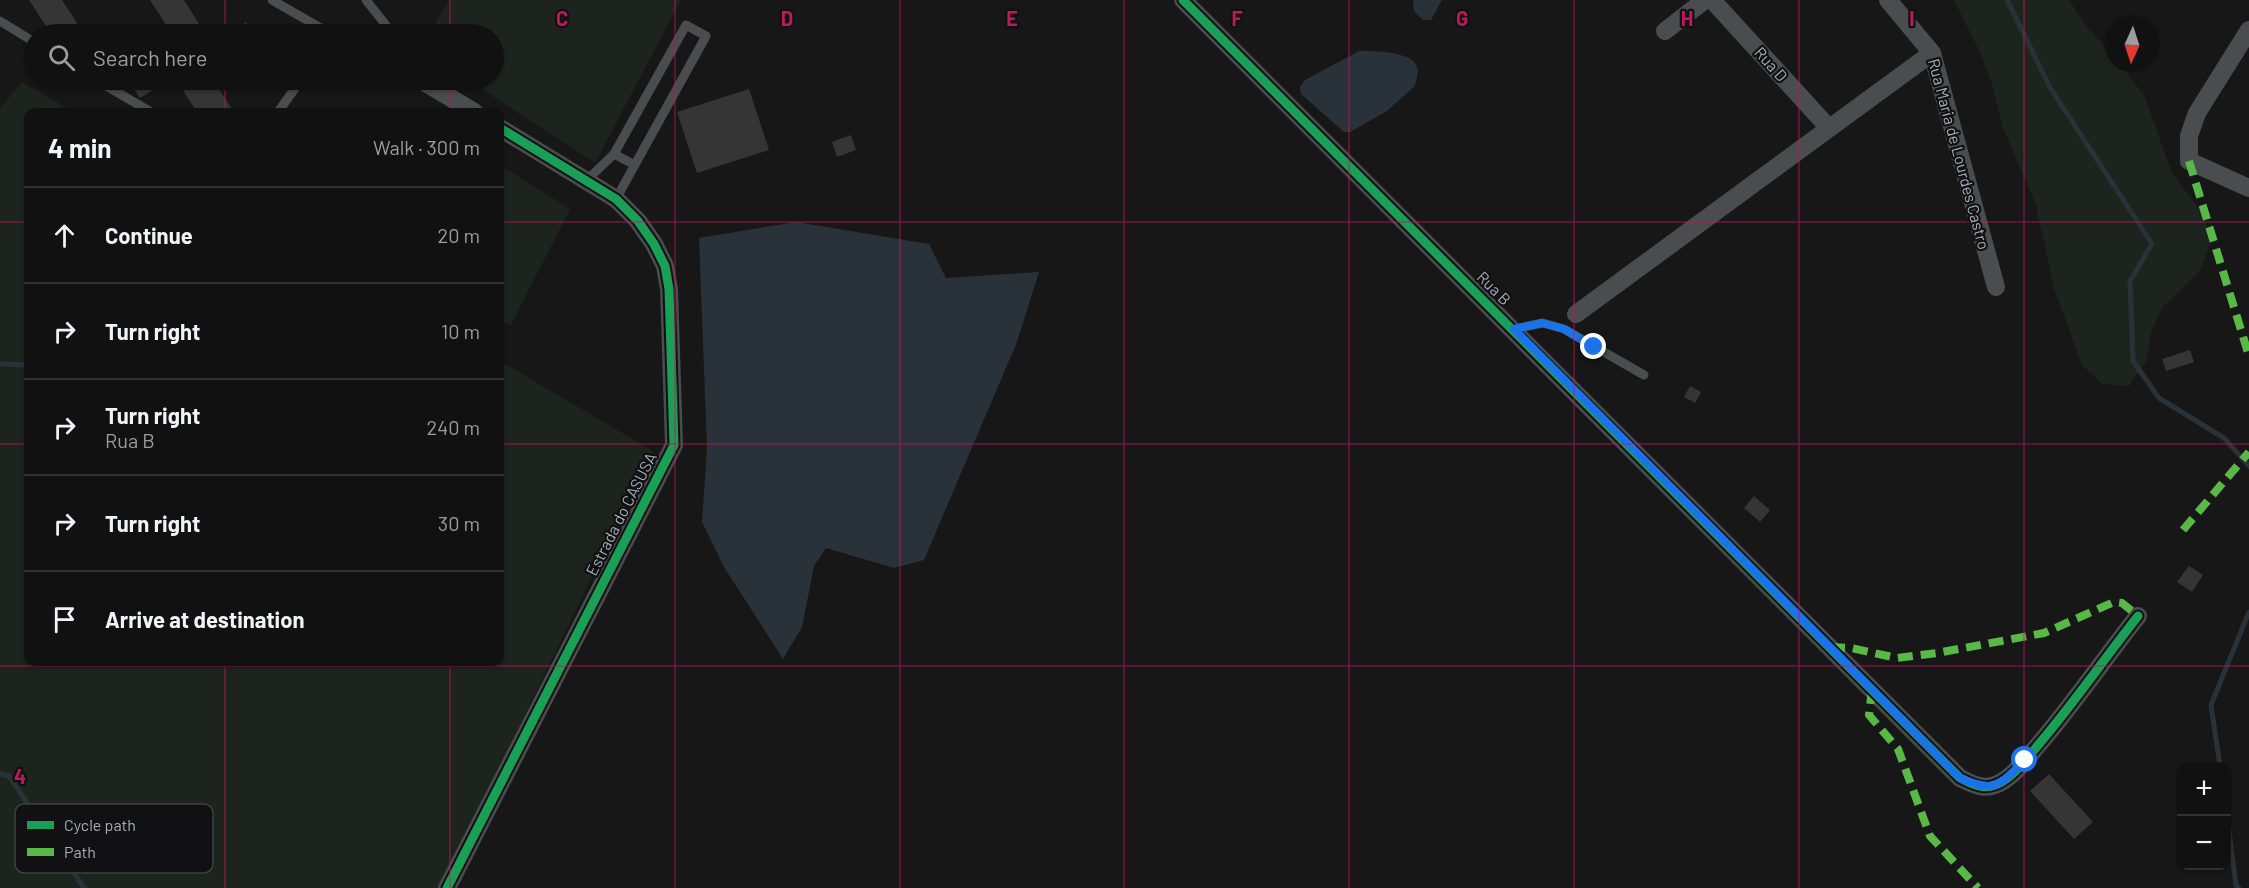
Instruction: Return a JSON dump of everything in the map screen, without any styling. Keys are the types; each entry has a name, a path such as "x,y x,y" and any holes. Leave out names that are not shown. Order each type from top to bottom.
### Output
{"street":[{"name":"Rua B","path":"1183,0 1960,778 1980,787 1992,787 2003,782 2063,716 2138,616"},
{"path":"1665,31 1705,0"},
{"name":"Rua D","path":"1712,0 1829,128"},
{"name":"Rua Maria de Lourdes Castro","path":"1888,0 1932,53 1996,287"},
{"path":"2249,30 2196,113 2189,136 2189,161 2249,189"},
{"path":"1576,314 1932,53"},
{"path":"438,90 467,108"},
{"name":"Estrada do CASUSA","path":"447,888 674,445 669,289 665,266 654,244 638,221 616,199 504,130"}],"lane":[{"path":"272,0 315,24"},
{"path":"366,0 385,24"},
{"path":"0,21 24,36"},
{"path":"586,181 614,154 686,26 705,36 616,199"},
{"path":"113,90 144,108"},
{"path":"281,108 294,90"},
{"path":"614,154 635,165"},
{"path":"1514,329 1542,323 1564,329 1644,375"}],"shaded area":[{"path":"449,0 681,0 595,163 483,90 504,90 504,24 435,24"},
{"path":"1413,0 1442,0 1431,20 1423,20 1414,11"},
{"path":"1954,0 2069,0 2087,27 2105,47 2105,72 2127,72 2145,97 2171,171 2204,216 2210,242 2202,268 2162,308 2151,332 2147,360 2129,386 2102,384 2082,365 2054,288 2036,205 2003,128 1991,81 1981,54"},
{"path":"1359,51 1400,55 1414,62 1418,71 1415,86 1387,111 1350,132 1344,132 1301,94 1300,87 1305,80"},
{"path":"22,82 24,90 36,90 67,108 24,108 24,666 504,666 504,363 653,451 441,888 0,888 0,108"},
{"path":"504,168 570,209 511,325 504,322"},
{"path":"796,222 929,244 946,278 1039,272 1017,342 924,560 894,568 826,548 814,566 802,627 783,659 724,567 702,522 707,448 699,238"}],"building":[{"path":"29,0 62,0 78,24 45,24"},
{"path":"150,0 184,0 199,24 166,24"},
{"path":"749,89 769,150 697,173 677,112"},
{"path":"135,90 153,90 140,98"},
{"path":"183,90 220,90 231,108 194,108"},
{"path":"851,135 856,150 837,157 832,142"},
{"path":"2190,350 2194,362 2166,371 2162,359"},
{"path":"1690,386 1701,392 1695,403 1684,397"},
{"path":"1754,496 1770,510 1760,522 1744,508"},
{"path":"2189,566 2203,575 2192,592 2177,582"},
{"path":"2049,774 2093,822 2074,839 2030,791"}],"waterway":[{"path":"2007,0 2051,89 2152,244 2130,281 2133,361 2159,398 2224,438 2249,466"},
{"path":"0,364 24,365"},
{"path":"2219,762 2211,705 2249,612"},
{"path":"0,774 9,776 28,804"},
{"path":"2227,816 2236,885 2239,888"},
{"path":"74,873 84,888"}],"marked path":[{"path":"2189,161 2249,356"},
{"path":"2183,530 2249,452"},
{"path":"1830,647 1851,648 1897,658 2044,633 2114,602 2122,603 2138,616"},
{"path":"1872,689 1869,715 1898,749 1930,836 1978,888"}],"cycle path":[{"path":"1183,0 1960,778 1986,787 2001,782 2013,773 2064,713 2138,616"},
{"path":"447,888 674,445 669,289 665,266 654,244 638,221 616,199 504,130"}],"route":[{"path":"1594,347 1564,329 1542,323 1514,329 1960,778 1980,787 1992,787 2003,782 2025,760"}]}
